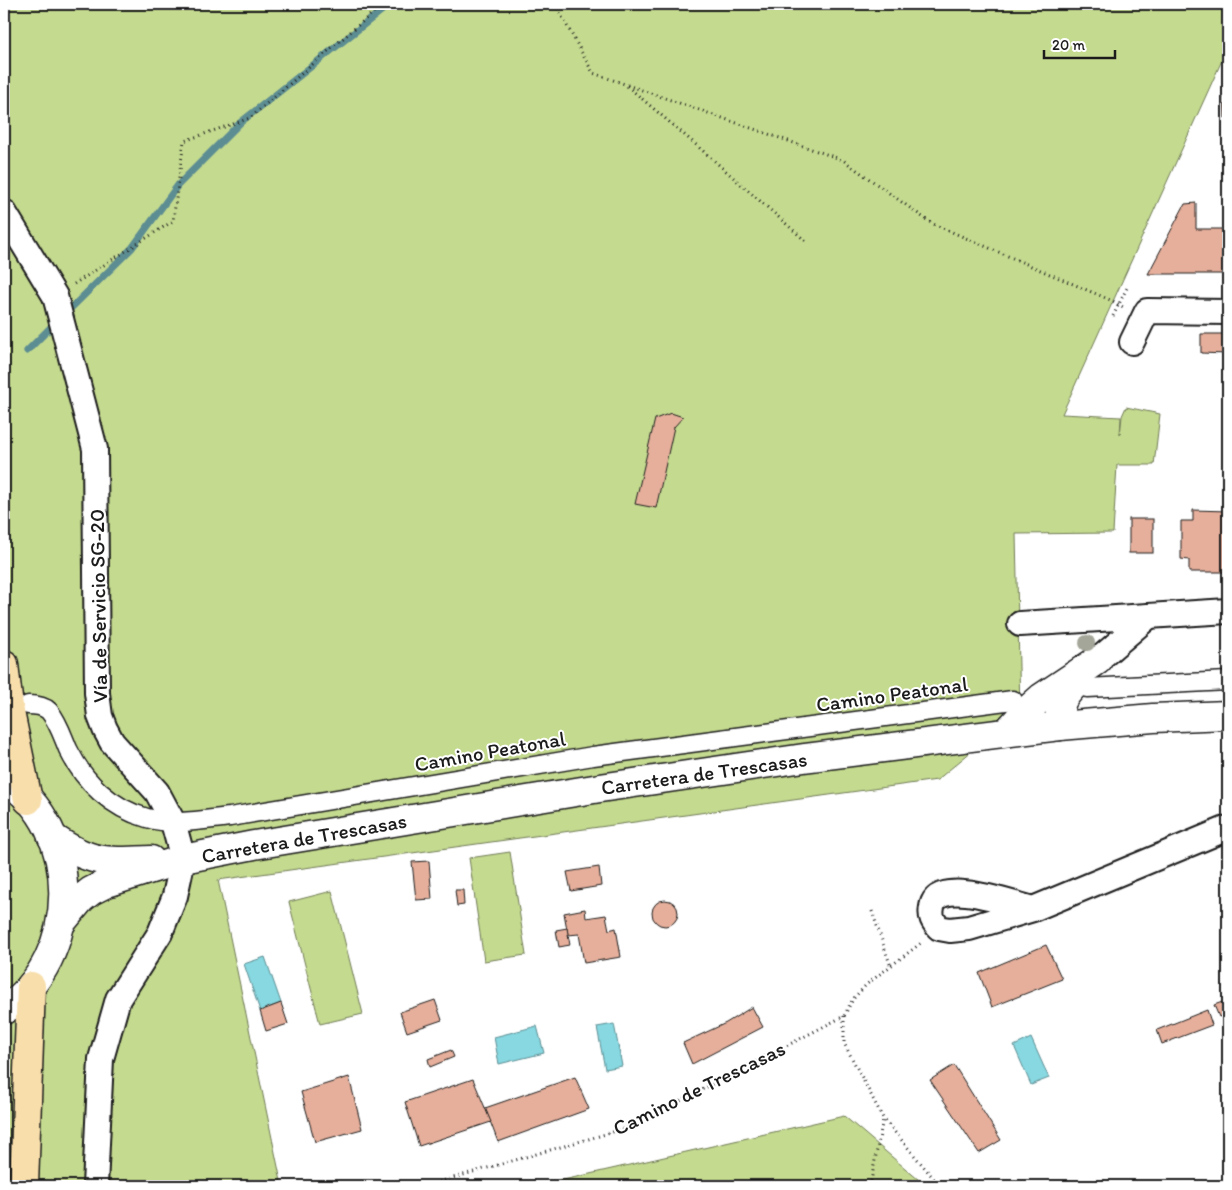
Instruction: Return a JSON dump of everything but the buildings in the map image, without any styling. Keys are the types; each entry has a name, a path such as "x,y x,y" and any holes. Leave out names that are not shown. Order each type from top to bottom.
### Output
{"highway":[{"path":"4,664 10,707 28,800"},
{"path":"24,1186 31,986"}],"street":[{"name":"Vía de Servicio SG-20","path":"4,212 55,296 95,450 97,693 100,716 112,742 156,792 173,822 183,859 175,896 160,933 118,999 101,1059 95,1186"},
{"path":"1132,342 1147,311 1228,312"},
{"path":"1020,624 1228,611"},
{"path":"1007,732 1041,698 1098,660 1149,616"},
{"path":"1060,726 1059,712 1062,700 1098,660"},
{"path":"1087,688 1228,681"},
{"name":"Camino Peatonal","path":"28,705 40,706 50,712 81,770 97,790 109,800 124,809 146,818 173,822 230,817 593,756 1014,700"},
{"name":"Carretera de Trescasas","path":"61,923 75,905 91,891 107,884 183,859 254,845 684,775 1060,726 1153,718 1228,715"},
{"path":"4,779 28,800 39,814 52,837 61,865 64,904 55,945 45,965 31,986 4,1010"},
{"path":"1032,909 963,892 949,892 939,895 932,902 931,912 932,921 939,928 950,930 969,928 1032,909 1228,828"},
{"name":"Carretera de Trescasas","path":"52,837 70,849 97,860 183,859"}],"path":[{"path":"55,296 174,221 184,141 250,118 383,4"},
{"path":"555,4 593,74 844,160 931,223 1145,316"},
{"path":"624,84 808,243"},
{"path":"1113,316 1128,288"},
{"path":"872,911 891,967"},
{"path":"939,928 867,984 853,999 844,1016 844,1043 883,1118 940,1186"},
{"name":"Camino de Trescasas","path":"424,1186 630,1127 844,1016"},
{"path":"870,1186 883,1118"}],"green space":[{"path":"4,4 1228,4 1228,47 1062,414 1121,417 1120,435 1122,416 1126,407 1160,414 1154,465 1117,465 1113,533 1016,534 1020,711 937,780 218,880 282,1186 4,1186"},
{"path":"510,852 526,955 484,961 469,858"},
{"path":"332,891 363,1014 320,1024 289,902"},
{"path":"844,1116 926,1186 537,1186"}],"water":[{"path":"265,957 281,1003 260,1011 244,964"},
{"path":"614,1024 622,1066 605,1069 597,1027"},
{"path":"537,1026 544,1053 499,1064 494,1037"},
{"path":"1031,1038 1049,1078 1031,1085 1014,1046"}],"waterway":[{"path":"65,314 132,248 178,185 241,122 390,4"},
{"path":"27,351 57,321"}]}
